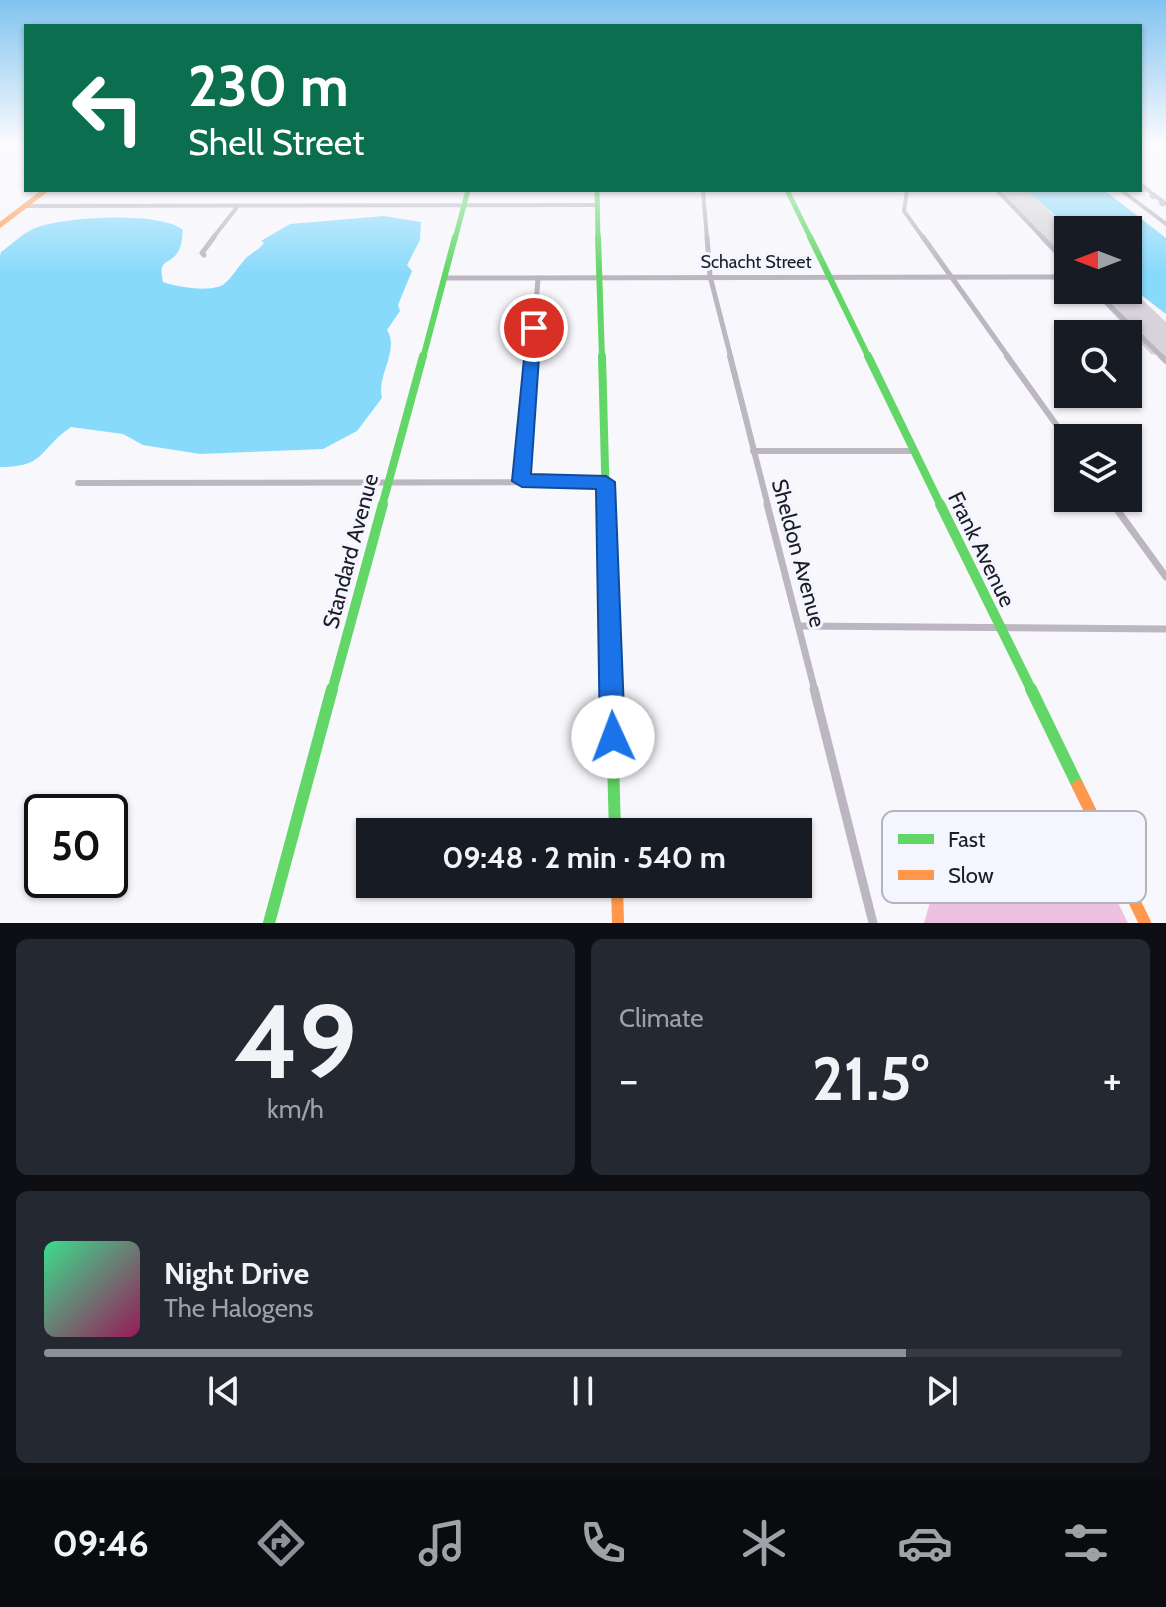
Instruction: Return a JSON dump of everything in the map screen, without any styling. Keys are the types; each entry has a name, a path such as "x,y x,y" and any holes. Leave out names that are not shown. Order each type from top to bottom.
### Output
{"street":[{"path":"1144,187 1166,204"},
{"path":"0,225 43,192"},
{"name":"Standard Avenue","path":"269,923 467,192"},
{"path":"597,192 615,818"},
{"name":"Sheldon Avenue","path":"703,192 710,276 873,923"},
{"name":"Frank Avenue","path":"788,192 1090,811"},
{"path":"907,192 904,211 1056,424"},
{"path":"999,192 1054,249"},
{"path":"1124,192 1166,224"},
{"path":"24,206 597,205"},
{"path":"204,255 202,253 238,206"},
{"name":"Schacht Street","path":"444,278 1054,277"},
{"path":"522,481 538,278"},
{"path":"1108,304 1166,361"},
{"path":"753,451 914,451"},
{"path":"78,483 606,482"},
{"path":"1119,512 1166,577"},
{"path":"800,626 1166,629"},
{"path":"617,898 618,923"},
{"name":"Frank Avenue","path":"1135,903 1145,923"}],"shaded area":[{"path":"930,903 1118,903 1128,923 924,923"}],"water":[{"path":"1028,192 1107,192 1138,216 1056,216"},
{"path":"384,216 421,222 420,240 407,265 412,271 398,305 400,311 387,330 391,346 382,381 382,398 357,431 323,449 200,454 143,445 123,434 71,427 34,460 0,467 0,256 27,232 44,225 85,219 133,218 172,224 183,230 182,240 176,255 163,265 163,282 203,289 224,284 245,259 264,243 261,241 290,224"},
{"path":"1142,219 1166,238 1166,314 1142,296"}],"runway":[{"path":"1012,192 1054,234"},
{"path":"1124,304 1166,345"}],"railway":[{"path":"1142,190 1166,208"}],"traffic: fast":[{"path":"269,923 467,192"},
{"path":"597,192 615,818"},
{"path":"788,192 1078,786"}],"traffic: slow":[{"path":"0,225 43,192"},
{"path":"1078,786 1090,811"},
{"path":"617,898 618,923"},
{"path":"1135,903 1145,923"}],"route":[{"path":"534,328 522,481 606,482 613,737"}]}
